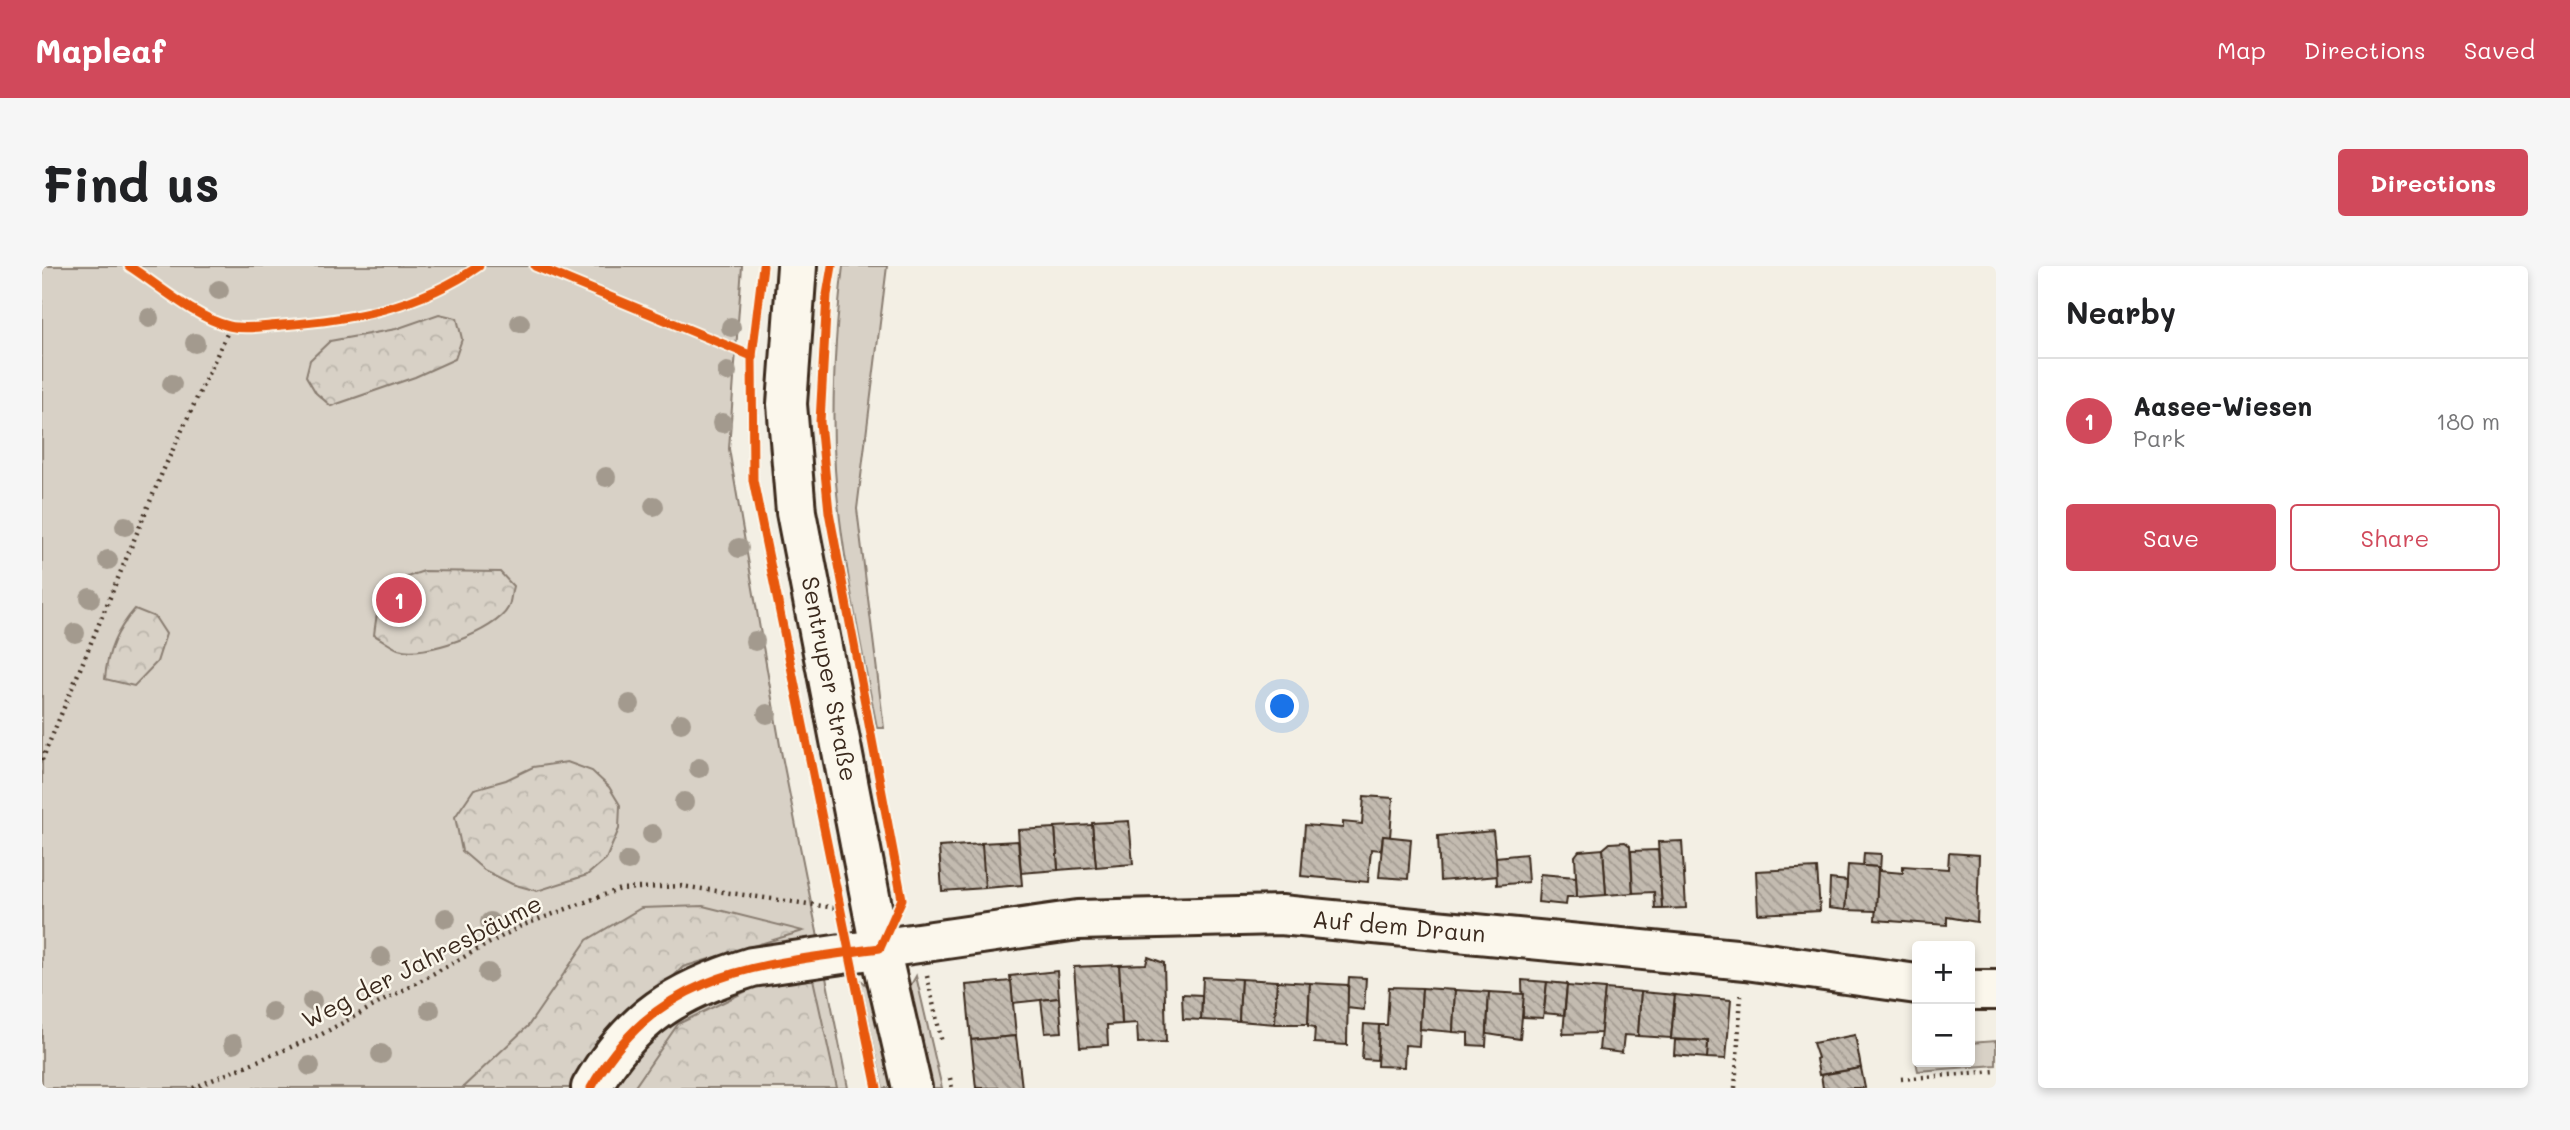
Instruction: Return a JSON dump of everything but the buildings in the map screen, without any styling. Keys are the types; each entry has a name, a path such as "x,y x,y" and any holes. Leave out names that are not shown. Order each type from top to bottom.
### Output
{"street":[{"name":"Sentruper Straße","path":"797,266 787,404 796,512 880,948 912,1088"},
{"name":"Auf dem Draun","path":"591,1088 604,1065 633,1032 666,1002 706,981 752,967 1079,920 1281,915 1746,960 1912,983"},
{"path":"1975,990 1996,990"}],"path":[{"path":"535,266 752,356"},
{"path":"42,760 162,473 230,327"},
{"path":"1735,1088 1746,960"},
{"path":"1902,1079 1996,1071"}],"green space":[{"path":"42,266 742,266 729,449 781,751 848,1088 42,1088"},
{"path":"843,266 887,266 857,509 884,728 877,728 852,599 835,469 836,342"},
{"path":"439,314 457,318 462,339 455,359 415,377 331,406 316,393 306,376 310,360 330,341 396,329"},
{"path":"424,571 500,572 513,586 508,608 489,625 458,641 424,650 395,648 374,635 381,600 391,586"},
{"path":"135,609 155,617 166,634 157,662 134,686 105,679 114,641"},
{"path":"567,762 592,771 609,787 620,805 619,829 606,859 587,875 537,891 512,884 484,870 462,851 455,817 474,789 506,780 533,767"},
{"path":"703,906 803,931 683,967 590,1058 576,1088 462,1088 528,1026 587,940 641,908"},
{"path":"916,976 942,1088 926,1088 907,992"},
{"path":"813,979 837,1088 634,1088 678,1024 763,983"},
{"path":"860,979 881,999 895,1088 883,1088"},
{"path":"1996,1041 1996,1065 1975,1067 1975,1043"},
{"path":"1917,1067 1970,1067 1918,1071"}],"cycle path":[{"path":"129,266 204,316 229,326 249,328 308,323 385,309 433,292 479,266"},
{"path":"535,266 752,356"},
{"path":"763,266 752,356 753,480 877,1088"},
{"path":"591,1088 618,1049 648,1018 680,996 715,980 753,968 880,948 902,899 829,512 820,422 827,295 832,266"}],"place":[{"name":"Aasee-Wiesen","path":"399,600"}]}
